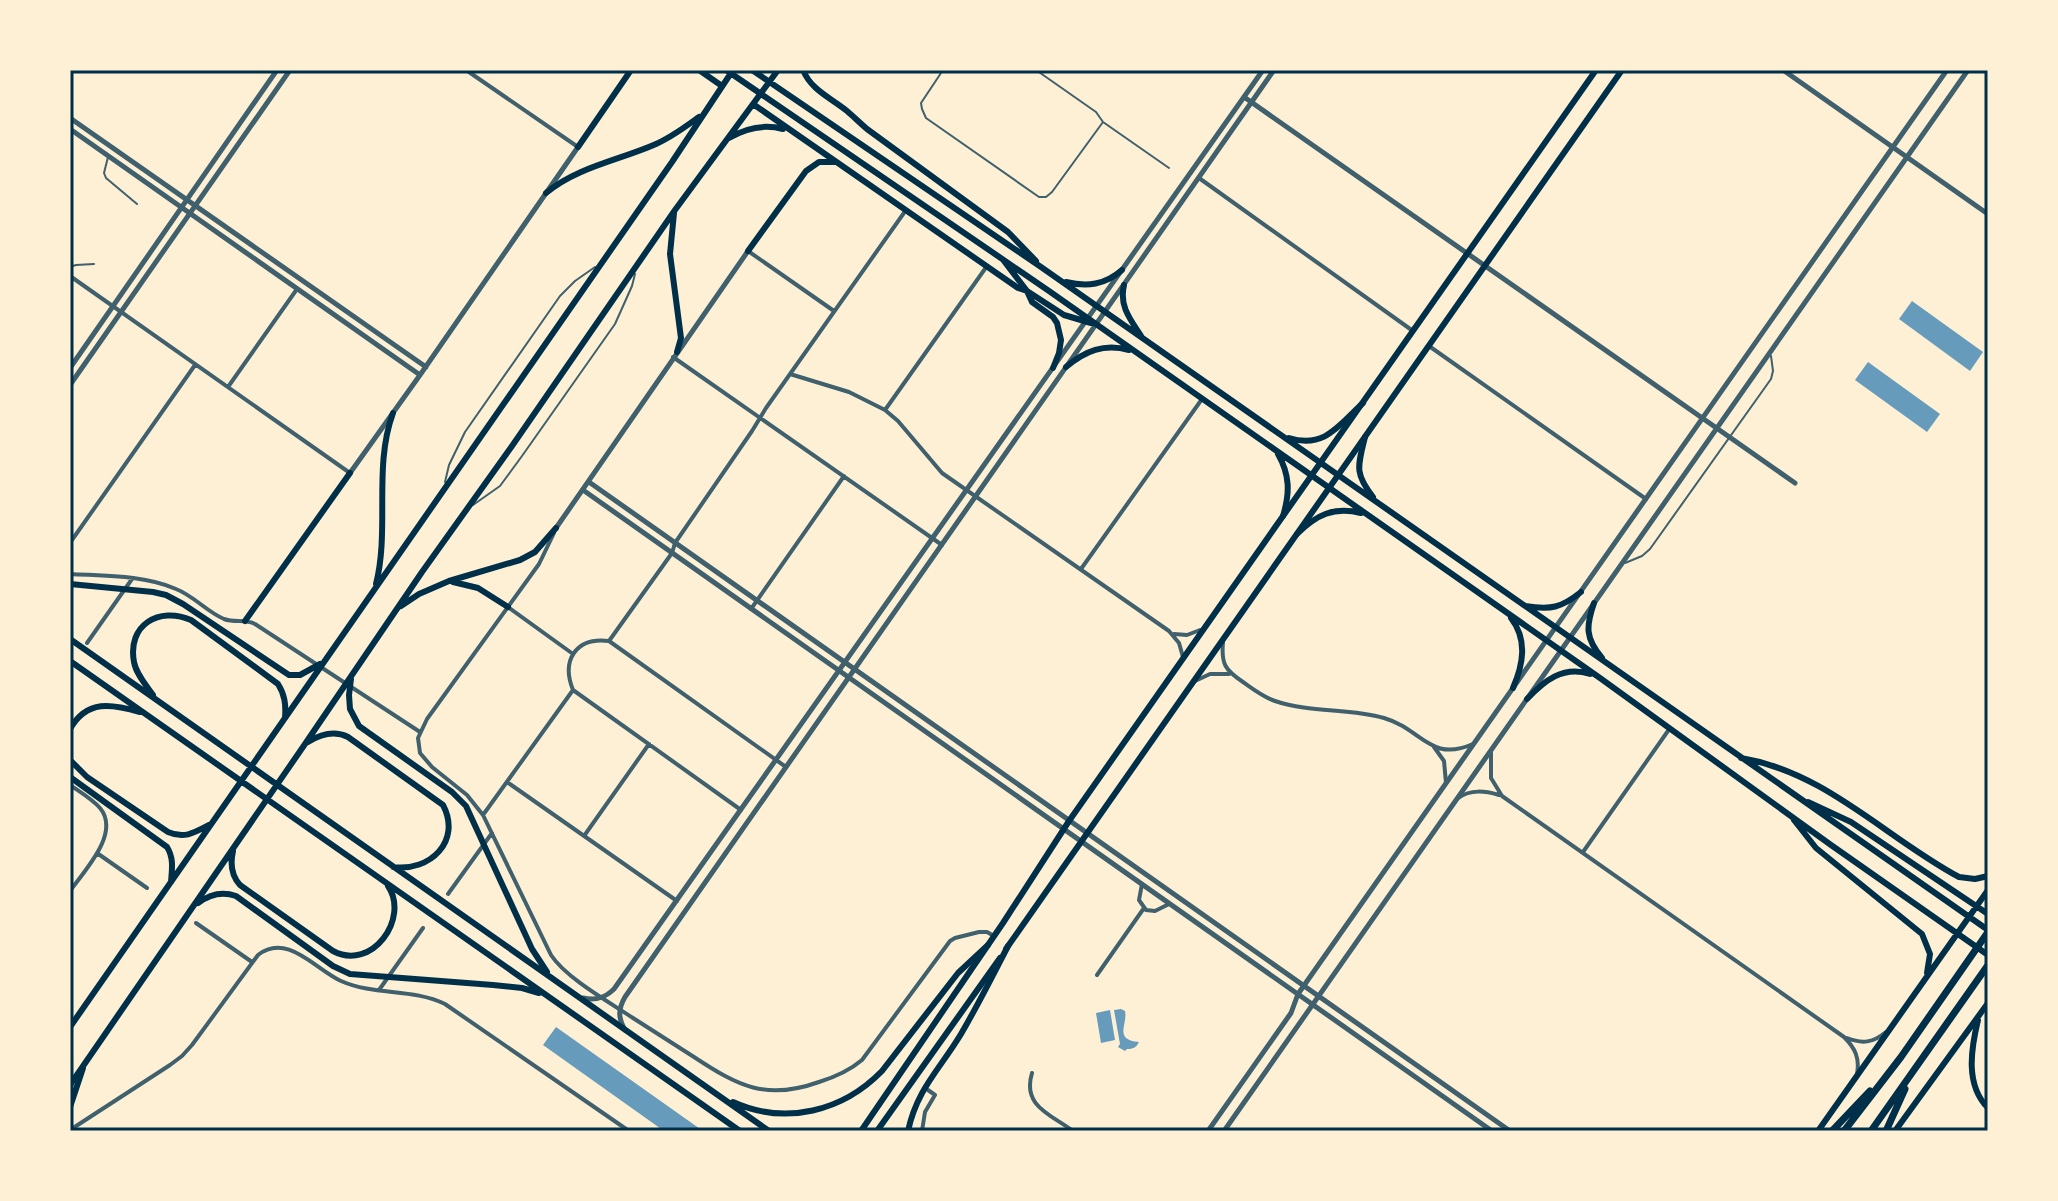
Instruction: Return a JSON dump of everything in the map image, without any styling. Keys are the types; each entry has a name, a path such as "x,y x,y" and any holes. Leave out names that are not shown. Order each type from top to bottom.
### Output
{"highway":[{"path":"1844,1131 1901,1057 1988,931"},
{"path":"1871,1131 1988,965"},
{"path":"1832,1131 1901,1057"},
{"path":"1886,1131 1917,1066"}],"main road":[{"path":"578,147 631,70"},
{"path":"699,70 722,86"},
{"path":"726,70 1002,258 1547,640 1988,955"},
{"path":"70,1027 733,70"},
{"path":"752,70 1041,267 1988,931"},
{"path":"70,1085 675,210 778,70"},
{"path":"803,70 814,87 1008,232 1041,267"},
{"path":"861,1131 1069,821 1596,70"},
{"path":"877,1131 1622,70"},
{"path":"753,104 1018,288 1064,315 1087,320"},
{"path":"546,193 568,177 658,143 705,112"},
{"path":"726,140 764,126 792,132"},
{"path":"748,251 806,171 819,162 837,162"},
{"path":"675,210 670,254 680,333 675,354"},
{"path":"1002,258 1032,302 1053,317 1060,330 1059,353 1053,368"},
{"path":"1062,282 1097,284 1122,270"},
{"path":"1124,285 1123,307 1143,339"},
{"path":"1066,367 1090,351 1105,347 1135,352"},
{"path":"1280,435 1302,441 1323,438 1363,403"},
{"path":"375,588 382,562 386,440 393,413"},
{"path":"1365,437 1359,474 1378,503"},
{"path":"1273,448 1286,470 1288,481 1289,492 1283,516"},
{"path":"245,621 350,473"},
{"path":"1297,534 1313,519 1333,511 1352,510 1369,516"},
{"path":"398,608 419,594 449,581 520,560 535,552 556,528"},
{"path":"449,581 478,588 508,607"},
{"path":"70,584 166,595 289,675 300,675 323,663"},
{"path":"1524,606 1557,607 1581,592"},
{"path":"1594,603 1588,634 1592,645 1610,666"},
{"path":"1507,612 1516,625 1522,645 1520,671 1513,688"},
{"path":"155,698 134,662 134,644 149,620 168,614 179,615 191,620 278,684 286,703 285,718"},
{"path":"70,639 769,1131"},
{"path":"70,661 738,1131"},
{"path":"1527,699 1558,674 1584,672 1600,678"},
{"path":"352,676 349,702 355,721 452,792 466,806 539,962 558,983"},
{"path":"70,729 74,721 90,708 120,707 145,713"},
{"path":"305,744 330,733 342,734 437,799 448,814 448,835 436,855 417,867 392,866"},
{"path":"1739,757 1760,761 1816,784 1959,877 1975,879 1988,876"},
{"path":"70,760 87,777 168,832 189,835 212,824"},
{"path":"70,777 167,847 172,862 170,884"},
{"path":"1798,798 1851,822 1988,914"},
{"path":"1792,817 1816,848 1922,934 1930,954 1925,980"},
{"path":"238,842 231,861 233,875 240,885 343,956 362,955 380,942 387,932 395,898 383,880"},
{"path":"1818,1131 1988,890"},
{"path":"190,911 201,900 212,895 231,894 333,966 356,975 522,988 549,997"},
{"path":"721,1097 755,1111 798,1114 837,1104 855,1094 882,1071 958,973 988,945"},
{"path":"908,1131 922,1091 959,1037 1008,946"},
{"path":"1895,1131 1988,1003"},
{"path":"1978,1016 1972,1051 1973,1078 1976,1091 1988,1108"},
{"path":"70,1107 86,1061"}],"street":[{"path":"70,368 277,70"},
{"path":"70,385 290,70"},
{"path":"70,276 350,473 578,147 466,70"},
{"path":"579,997 596,1000 614,989 1263,70"},
{"path":"626,1030 619,1009 625,997 1274,70"},
{"path":"1783,70 1985,212"},
{"path":"1208,1131 1291,1013 1298,994 1947,70"},
{"path":"1224,1131 1968,70"},
{"path":"1244,97 1795,483"},
{"path":"70,118 426,367"},
{"path":"70,129 420,375"},
{"path":"1199,178 1413,331"},
{"path":"609,641 672,553 675,543 790,374 906,210"},
{"path":"834,311 748,251 556,528 539,564 427,719 417,743 423,758 467,795 483,815 556,962 619,1009 736,1083 759,1089 785,1090 816,1084 845,1072 870,1051 951,939 984,931 994,936"},
{"path":"885,410 987,266"},
{"path":"228,387 297,289"},
{"path":"1429,346 1646,499"},
{"path":"675,354 760,418 942,545"},
{"path":"72,540 196,365"},
{"path":"790,374 849,392 885,410 898,421 938,470 1169,631 1187,635 1207,624"},
{"path":"1081,569 1202,399"},
{"path":"751,609 844,476"},
{"path":"589,482 1510,1131"},
{"path":"583,490 1492,1131"},
{"path":"70,574 132,579 182,591 225,620 245,621 261,627 420,732"},
{"path":"87,643 132,579"},
{"path":"508,607 573,654"},
{"path":"1169,631 1181,646 1183,659"},
{"path":"1224,639 1223,660 1231,674 1276,701 1383,717 1433,746 1451,751 1475,743"},
{"path":"741,810 573,690 568,672 573,654 586,643 609,641 786,768"},
{"path":"1193,682 1210,674 1231,674"},
{"path":"483,815 573,690"},
{"path":"1583,852 1670,728"},
{"path":"584,836 649,744"},
{"path":"1433,746 1444,761 1446,784"},
{"path":"1491,750 1491,778 1502,796"},
{"path":"507,782 677,901"},
{"path":"70,785 95,803 105,816 106,832 97,853 70,891"},
{"path":"1454,802 1476,791 1502,796 1583,852 1844,1037 1853,1046 1857,1058 1855,1080"},
{"path":"448,894 492,833"},
{"path":"97,853 147,888"},
{"path":"1142,884 1139,900 1144,908 1155,911 1169,904"},
{"path":"1097,975 1144,908"},
{"path":"196,923 252,962"},
{"path":"379,990 423,928"},
{"path":"70,1130 182,1056 261,952 286,948 340,981 417,994 445,1004 629,1131"},
{"path":"1844,1037 1867,1042 1888,1030"},
{"path":"870,1051 877,1055"},
{"path":"1032,1073 1029,1090 1033,1102 1073,1131"},
{"path":"922,1131 925,1112 935,1095 928,1090"}],"lane":[{"path":"943,70 921,103 926,118 1039,197 1046,197 1052,192 1103,122"},
{"path":"1036,70 1169,168"},
{"path":"108,156 104,173 106,178 137,204"},
{"path":"70,267 94,264"},
{"path":"444,489 456,448 482,408 560,296 600,264"},
{"path":"469,508 505,480 615,324 632,286 636,266"},
{"path":"1618,569 1650,549 1730,437 1772,375 1772,349"}],"water":[{"path":"1912,301 1983,352 1970,371 1899,319"},
{"path":"1868,362 1940,414 1927,432 1855,380"},
{"path":"1110,1010 1115,1040 1101,1043 1096,1013"},
{"path":"1114,1010 1125,1011 1124,1035 1131,1041 1139,1042 1125,1051 1118,1047"},
{"path":"556,1027 703,1131 664,1131 543,1045"}]}
